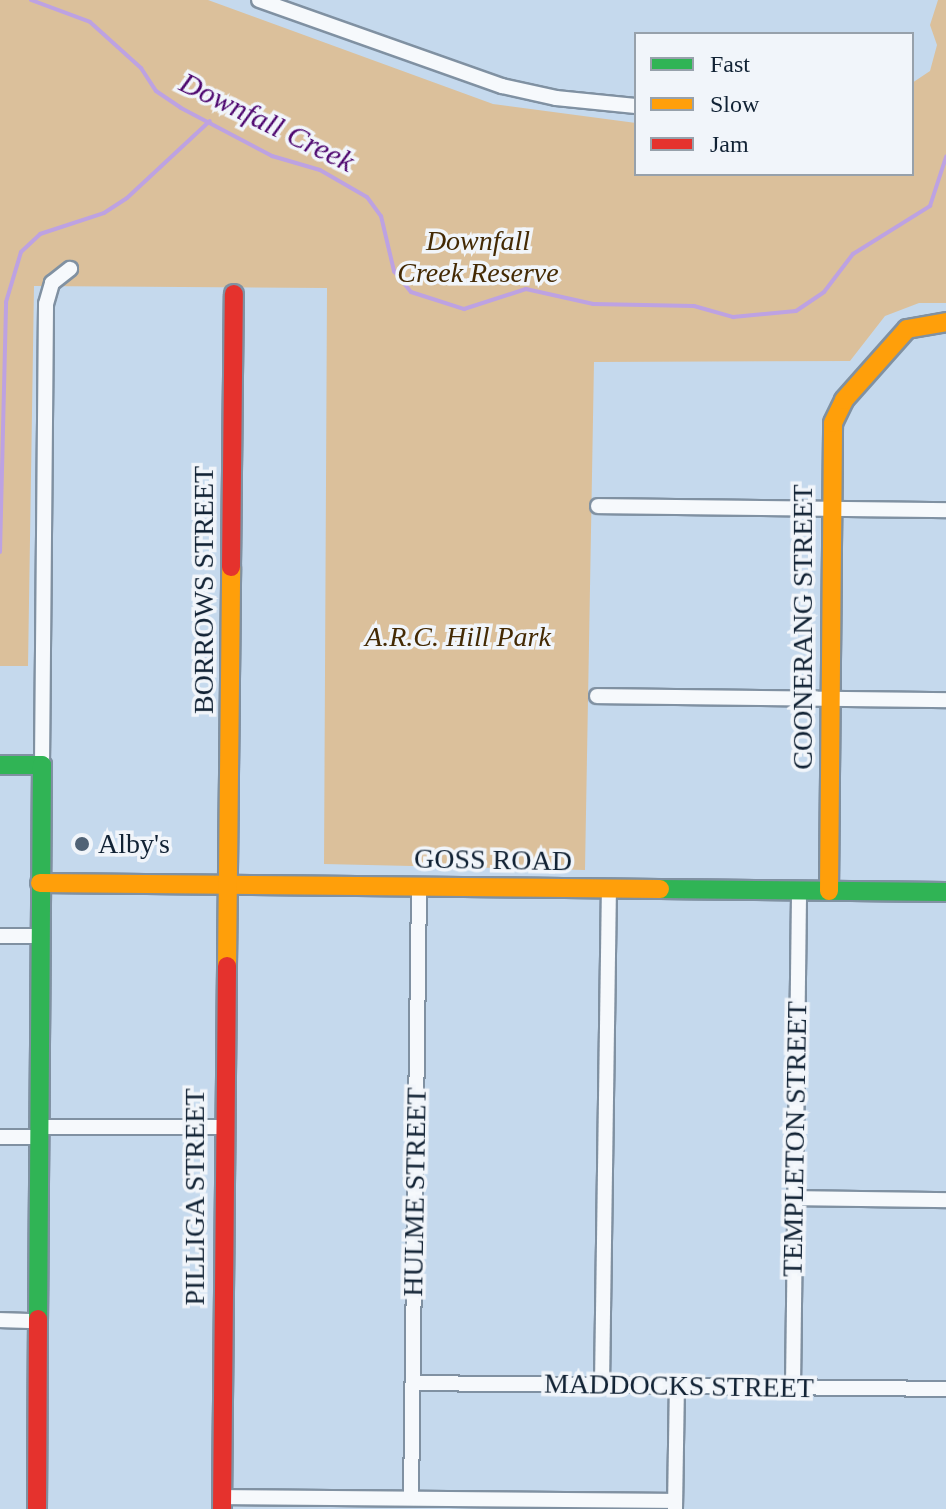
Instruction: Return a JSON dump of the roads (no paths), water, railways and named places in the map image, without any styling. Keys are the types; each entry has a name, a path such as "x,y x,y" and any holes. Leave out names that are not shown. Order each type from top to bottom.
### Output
{"street":[{"path":"259,0 502,86 556,98 634,106"},
{"path":"37,1509 46,304 52,283 70,269"},
{"name":"BORROWS STREET","path":"227,885 234,294"},
{"name":"COONERANG STREET","path":"829,891 834,416 907,329 946,322"},
{"path":"598,506 946,510"},
{"path":"597,696 946,700"},
{"path":"0,765 42,765"},
{"name":"GOSS ROAD","path":"40,883 946,892"},
{"name":"PILLIGA STREET","path":"222,1503 227,885"},
{"name":"HULME STREET","path":"411,1498 419,887"},
{"path":"602,1385 609,889"},
{"name":"TEMPLETON STREET","path":"793,1387 799,891"},
{"path":"0,936 40,936"},
{"path":"0,1137 38,1132 223,1127"},
{"path":"794,1198 946,1200"},
{"path":"0,1320 38,1321"},
{"name":"MADDOCKS STREET","path":"413,1383 946,1389"},
{"path":"222,1503 381,1504 411,1498 511,1504 675,1505 677,1386"}],"waterway":[{"name":"Downfall Creek","path":"31,0 90,22 141,68 156,91 181,108 272,156 320,170 367,197 381,216 394,271 411,292 464,309 526,289 593,304 694,306 733,317 796,311 824,292 853,254 930,206 946,157"},
{"path":"0,552 6,302 21,252 40,234 104,213 127,198 210,121"}],"place":[{"name":"Alby's","path":"82,844"}],"park label":[{"name":"Downfall Creek Reserve","path":"478,257"},
{"name":"A.R.C. Hill Park","path":"458,637"}]}
